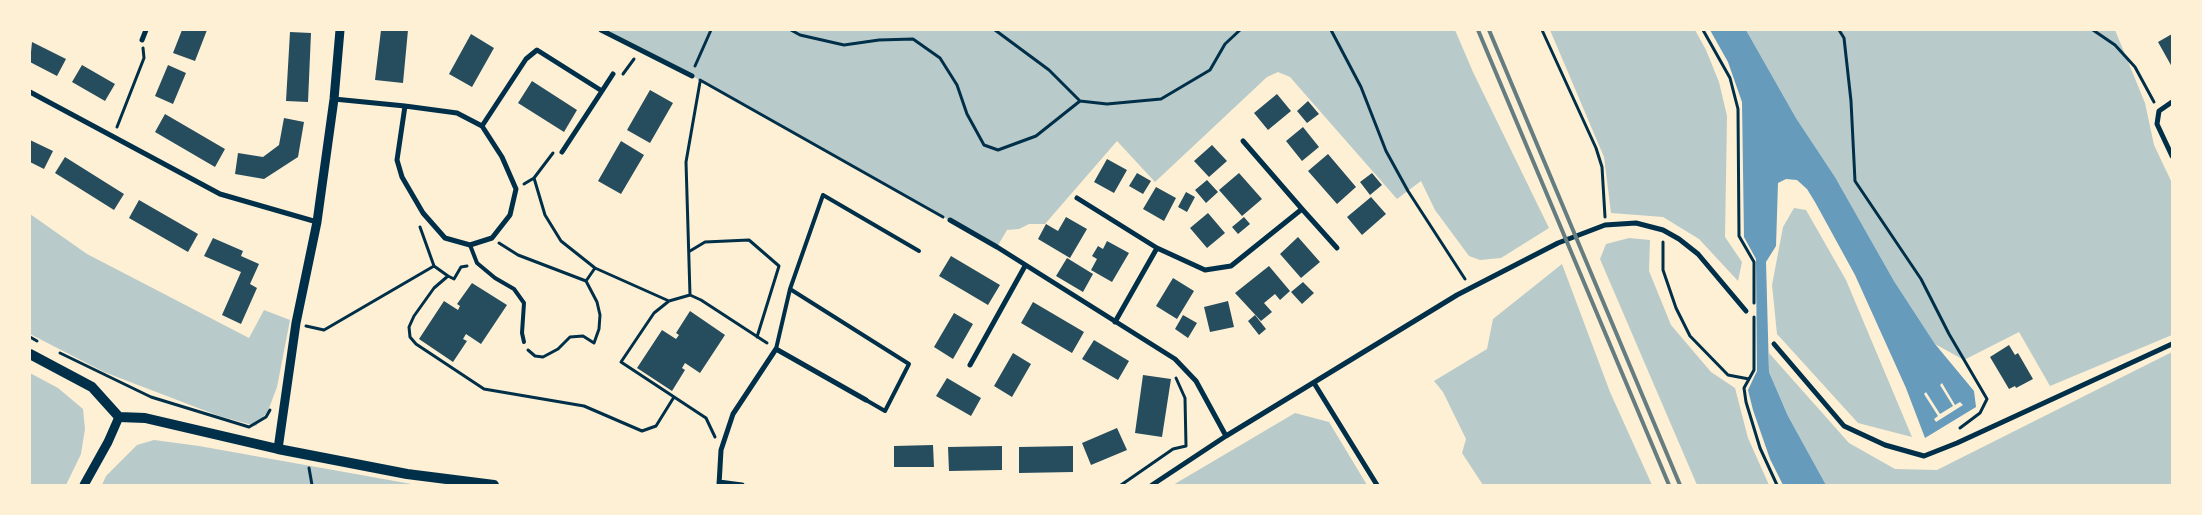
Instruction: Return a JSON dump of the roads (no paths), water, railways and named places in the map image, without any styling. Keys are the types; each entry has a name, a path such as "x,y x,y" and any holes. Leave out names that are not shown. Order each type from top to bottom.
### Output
{"main road":[{"path":"30,354 92,387 119,417 145,418 278,449 408,474 494,485"}],"street":[{"path":"142,40 146,30"},
{"path":"278,449 296,323 317,222 334,99 340,30"},
{"path":"601,30 692,76"},
{"path":"482,126 526,60 537,50 602,91"},
{"path":"562,152 613,74"},
{"path":"30,92 220,194 317,222"},
{"path":"334,99 405,106 457,113 482,126 502,157 516,189 510,215 492,238 470,245 445,238 423,213 402,177 397,160 405,106"},
{"path":"2172,102 2159,111 2156,124 2172,156"},
{"path":"1243,141 1337,248"},
{"path":"1076,198 1157,248 1205,270 1231,266 1302,209"},
{"path":"950,220 998,247 1025,266 1175,358 1196,382 1226,436"},
{"path":"1152,485 1226,436 1470,287 1558,243 1605,225 1636,223 1663,230 1679,239 1698,254 1746,311"},
{"path":"1115,322 1157,248"},
{"path":"970,365 1025,266"},
{"path":"1774,344 1844,426 1885,445 1924,456 1957,443 2172,344"},
{"path":"742,485 719,483 721,450 733,414 776,349 866,400"},
{"path":"1314,383 1376,485"},
{"path":"84,485 108,442 119,417"}],"lane":[{"path":"776,349 790,289 823,194 919,251"},
{"path":"470,245 478,263 496,278 514,289 524,303 522,333 524,342"},
{"path":"790,289 909,364 885,411 866,400"}],"water":[{"path":"1710,30 1746,30 1796,118 1835,177 1894,281 1935,344 1974,391 1976,407 1925,438 1906,388 1855,275 1815,202 1807,189 1797,180 1786,179 1778,183 1776,246 1766,262 1769,372 1788,416 1826,485 1783,485 1770,459 1753,410 1748,390 1757,371 1756,259 1744,237 1742,102 1728,62"}],"railway":[{"path":"1478,30 1669,485"},
{"path":"1489,30 1680,485"}]}
